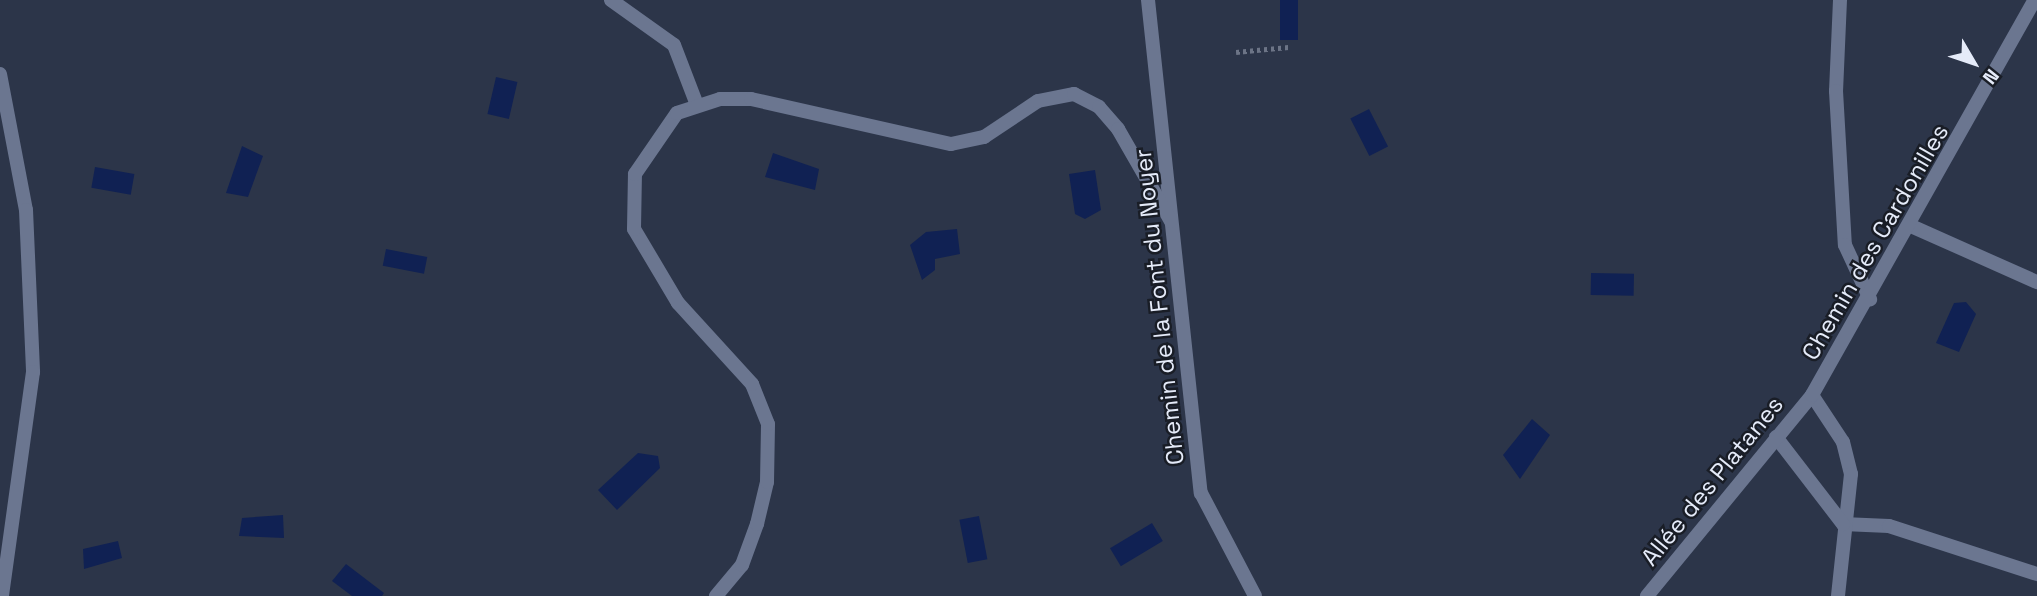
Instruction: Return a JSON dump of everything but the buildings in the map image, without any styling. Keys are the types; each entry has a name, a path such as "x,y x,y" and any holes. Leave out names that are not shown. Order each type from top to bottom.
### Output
{"street":[{"path":"611,0 674,45 697,105"},
{"name":"Chemin de la Font du Noyer","path":"1148,0 1201,493 1255,596"},
{"path":"1839,0 1836,91 1845,245 1870,299"},
{"name":"Chemin des Cardonilles","path":"1812,395 1870,299 2035,0"},
{"path":"0,74 26,210 33,372 2,596"},
{"path":"716,596 742,565 757,524 767,482 768,424 752,384 656,273 634,229 631,200 635,174 660,130 697,105 751,99 951,144 984,137 1038,101 1074,94 1099,107 1118,129 1171,221"},
{"path":"1910,226 2037,282"},
{"path":"1812,395 1843,442 1851,474 1843,524 1838,596"},
{"name":"Allée des Platanes","path":"1647,596 1812,395"},
{"path":"1776,437 1843,524 1889,526 2037,574"}],"path":[{"path":"1236,52 1289,47"}],"water":[{"path":"1280,0 1298,0 1298,40 1280,40"},
{"path":"496,77 517,82 509,119 487,114"},
{"path":"1369,109 1388,146 1369,156 1350,119"},
{"path":"242,146 263,156 248,197 226,193"},
{"path":"773,153 819,169 815,190 765,177"},
{"path":"95,167 134,174 131,195 91,188"},
{"path":"1095,170 1101,210 1085,219 1075,214 1069,174"},
{"path":"957,229 960,254 935,259 935,270 922,280 910,245 926,232"},
{"path":"386,249 427,257 424,274 383,266"},
{"path":"1591,273 1634,274 1634,296 1591,295"},
{"path":"1966,302 1976,314 1959,352 1936,343 1954,303"},
{"path":"1532,419 1550,435 1520,479 1503,455"},
{"path":"638,453 658,456 660,468 617,510 598,490"},
{"path":"283,515 284,538 239,536 242,518"},
{"path":"979,516 987,559 968,563 959,520"},
{"path":"1152,523 1163,541 1121,566 1110,548"},
{"path":"118,541 122,558 84,569 83,549"},
{"path":"346,564 384,593 382,596 352,596 332,581"}]}
